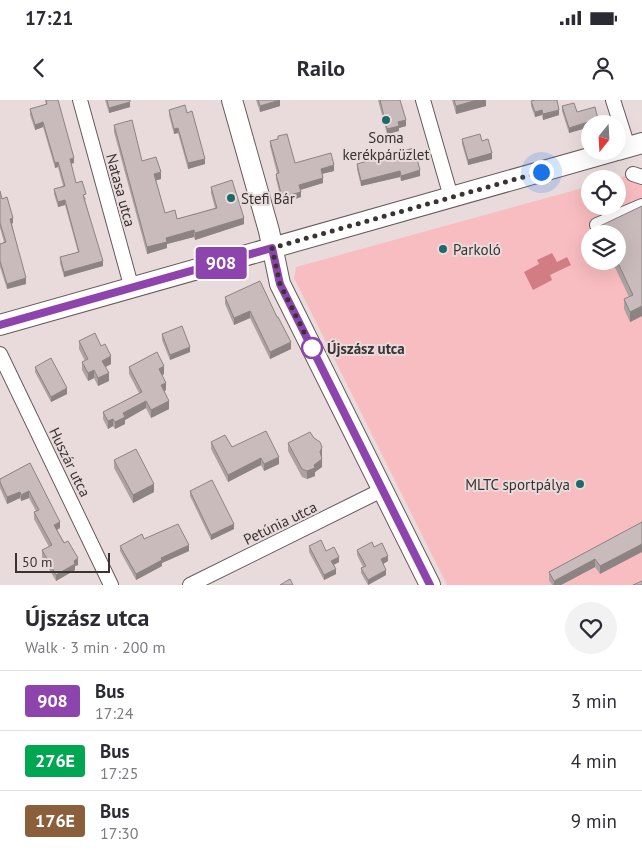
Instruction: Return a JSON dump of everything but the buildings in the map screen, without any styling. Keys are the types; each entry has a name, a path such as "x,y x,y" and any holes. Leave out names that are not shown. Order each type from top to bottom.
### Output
{"street":[{"name":"Natasa utca","path":"80,100 132,289"},
{"path":"232,100 280,284 384,489 430,585"},
{"path":"423,100 451,198"},
{"path":"613,100 617,115"},
{"path":"0,325 583,160"},
{"path":"597,225 642,206"},
{"name":"Huszár utca","path":"0,354 111,585"},
{"name":"Petúnia utca","path":"190,585 384,489"}],"shaded area":[{"path":"642,171 642,585 447,585 294,278 296,267 581,188 581,215 626,215 626,176"},
{"path":"552,253 557,262 567,257 571,265 550,275 552,280 533,290 524,272 539,264 537,260"}],"bus line":[{"name":"908","path":"0,325 272,248 280,284 384,489 430,585"}],"place":[{"name":"Soma kerékpárüzlet","path":"386,120"},
{"name":"Stefi Bár","path":"231,198"},
{"name":"Parkoló","path":"443,249"},
{"name":"Újszász utca","path":"312,348"},
{"name":"MLTC sportpálya","path":"580,484"}],"route":[{"path":"312,348 280,284 272,248 541,172"}]}
